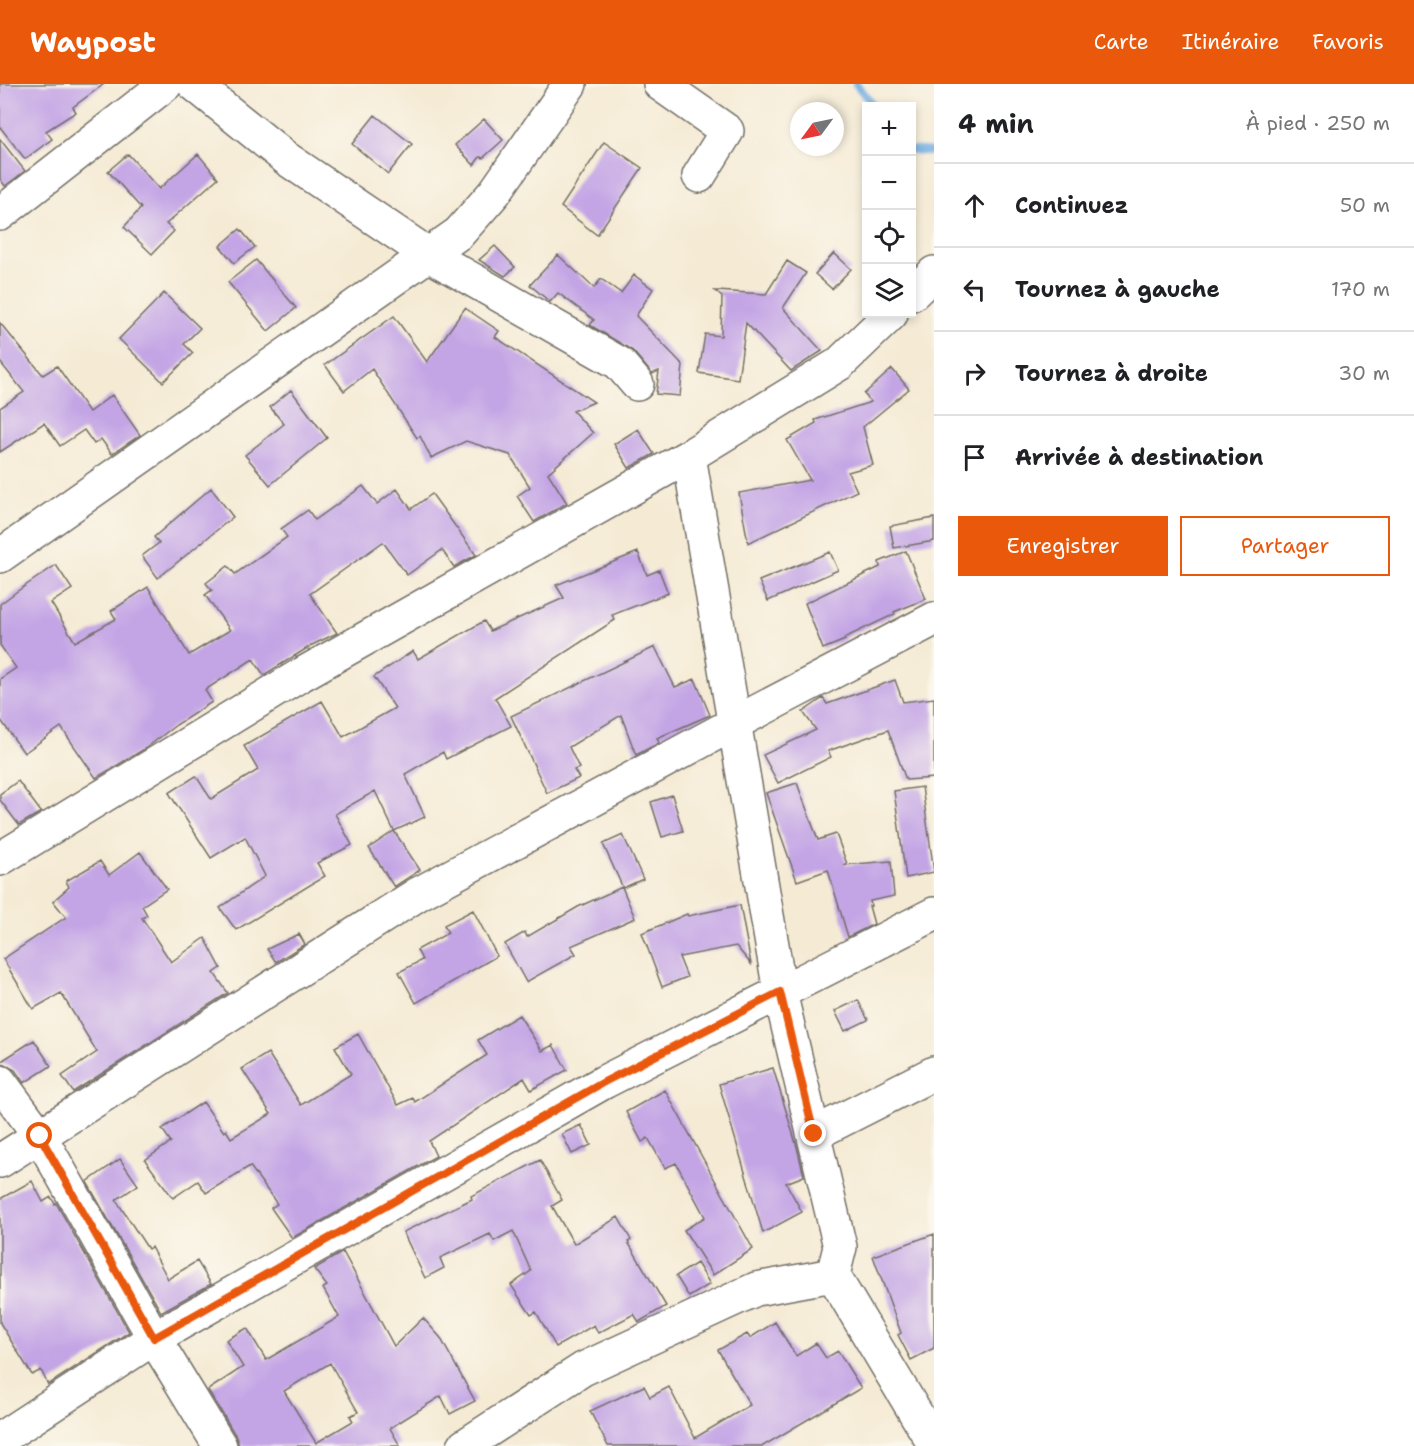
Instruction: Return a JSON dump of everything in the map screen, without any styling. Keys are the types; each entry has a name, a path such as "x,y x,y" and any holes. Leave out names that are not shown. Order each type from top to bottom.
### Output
{"street":[{"path":"0,214 166,84"},
{"path":"194,84 287,159 429,255 619,363 637,384"},
{"path":"660,84 726,131 699,176"},
{"path":"0,556 459,233 495,192 559,88"},
{"path":"916,290 934,273"},
{"path":"0,859 299,676 689,456 838,364 887,318"},
{"path":"689,456 780,992 840,1246 833,1275 934,1444"},
{"path":"0,1161 418,894 735,723 934,620"},
{"path":"0,1439 154,1338 604,1082 934,914"},
{"path":"814,1134 934,1073"},
{"path":"0,1082 40,1136 154,1338 220,1446"},
{"path":"464,1446 583,1369 756,1289 833,1275"}],"building":[{"path":"0,84 104,84 73,107 76,112 46,131 52,139 25,159 0,127"},
{"path":"375,115 412,144 388,174 352,144"},
{"path":"484,119 503,140 483,158 480,157 474,165 455,145"},
{"path":"0,139 25,171 5,186 0,179"},
{"path":"604,142 642,168 597,235 561,207"},
{"path":"128,154 159,189 198,154 218,178 166,224 174,231 152,254 124,227 141,208 108,171"},
{"path":"240,229 255,247 234,263 220,246"},
{"path":"495,246 515,267 505,276 479,260"},
{"path":"834,253 851,269 832,289 815,274"},
{"path":"558,255 594,288 601,279 621,293 634,275 653,289 636,316 683,365 680,396 656,394 659,371 652,374 633,351 590,325 594,320 558,293 550,302 530,285"},
{"path":"256,260 296,308 268,331 228,282"},
{"path":"787,261 806,273 783,308 822,351 791,371 746,323 738,379 699,373 705,334 721,336 722,297 715,291 766,294"},
{"path":"164,293 200,328 184,344 193,353 163,382 119,339"},
{"path":"465,308 499,331 495,337 594,402 573,411 593,433 548,473 567,503 534,522 517,496 530,487 510,455 466,441 431,458 420,436 417,438 372,369 344,391 325,365 394,316 427,362"},
{"path":"0,323 43,375 57,366 89,412 112,395 140,435 112,454 101,439 94,444 84,430 60,446 44,423 0,452 0,408 24,392 0,362"},
{"path":"892,369 909,389 863,427 873,465 848,472 857,491 748,543 739,493 810,480 787,440 816,423 815,420 871,402 864,394"},
{"path":"291,390 327,438 270,485 245,455 284,424 270,407"},
{"path":"638,429 654,454 629,468 614,444"},
{"path":"363,486 377,504 397,489 411,509 432,494 476,555 454,567 442,550 407,575 383,542 310,594 337,633 312,645 264,675 253,659 205,690 212,702 146,748 96,778 61,727 24,753 0,719 0,679 16,668 0,645 0,604 56,565 72,589 51,603 75,642 116,619 111,611 148,587 189,655 230,630 205,595 212,590 206,583 228,566 235,574 287,537 281,529 308,510 315,520"},
{"path":"211,488 233,517 158,578 142,556 159,543 154,537"},
{"path":"934,518 934,541 894,548 890,526"},
{"path":"906,551 926,599 894,612 895,614 823,649 805,603 880,567 879,562"},
{"path":"638,552 647,575 659,570 668,593 612,615 615,620 495,698 511,726 446,759 443,752 405,774 425,817 394,831 375,791 335,814 352,845 317,863 325,876 236,930 220,908 265,876 245,837 211,858 169,793 196,776 211,799 258,770 244,746 322,701 343,737 395,708 374,677 413,651 418,659 484,621 490,631 564,598 556,585"},
{"path":"830,552 838,570 768,601 759,581"},
{"path":"655,647 675,687 695,679 710,715 657,738 659,743 636,755 621,715 569,747 579,768 574,770 579,778 547,793 511,716"},
{"path":"895,680 903,702 934,698 934,778 906,780 888,730 828,751 831,757 778,783 763,755 816,730 803,712 823,698 827,704"},
{"path":"18,781 41,812 19,825 0,800 0,794"},
{"path":"797,783 818,840 836,834 847,864 844,865 891,861 894,896 870,901 871,906 869,906 874,924 848,937 828,870 797,881 766,793"},
{"path":"922,787 934,872 906,878 894,791"},
{"path":"672,795 683,831 662,837 651,802"},
{"path":"394,831 420,870 394,887 369,848"},
{"path":"623,835 643,879 623,888 603,844"},
{"path":"140,852 167,889 142,906 147,915 142,918 171,962 205,938 221,968 214,973 228,993 73,1092 62,1076 97,1052 61,993 33,1009 3,959 66,917 53,901 69,887 66,881 100,861 109,875"},
{"path":"622,887 635,918 571,946 576,954 526,982 505,944 525,932 527,937 578,907"},
{"path":"740,905 751,964 736,946 679,957 687,977 662,987 642,933 687,914 688,916"},
{"path":"473,910 497,956 416,1003 399,972 422,960 417,950 448,933 444,925"},
{"path":"299,934 305,944 276,962 267,949"},
{"path":"858,1000 868,1020 845,1031 835,1011"},
{"path":"519,1015 542,1051 553,1045 567,1070 531,1090 524,1078 429,1141 436,1156 292,1238 271,1208 277,1204 250,1166 206,1193 198,1181 173,1198 145,1160 171,1142 162,1129 203,1102 224,1132 226,1130 231,1138 271,1114 242,1069 268,1053 301,1105 351,1074 335,1047 358,1034 398,1105 413,1098 415,1102 487,1055 478,1040"},
{"path":"34,1040 51,1066 24,1083 15,1070 0,1062"},
{"path":"773,1068 804,1176 786,1183 802,1212 763,1233 719,1084"},
{"path":"665,1090 753,1249 713,1275 684,1230 705,1217 676,1163 665,1168 648,1138 642,1142 626,1112"},
{"path":"581,1125 591,1145 572,1154 562,1134"},
{"path":"120,1159 138,1185 116,1200 148,1249 151,1247 168,1279 197,1261 211,1284 161,1312 87,1182"},
{"path":"540,1160 562,1200 552,1206 574,1244 618,1217 631,1240 628,1242 666,1306 639,1322 634,1314 598,1333 594,1325 556,1347 536,1312 531,1315 511,1285 531,1271 513,1231 494,1241 490,1234 440,1258 444,1268 425,1278 403,1232 472,1199 471,1196"},
{"path":"32,1181 43,1202 51,1197 56,1203 129,1332 48,1385 41,1370 32,1375 0,1323 0,1199"},
{"path":"934,1234 934,1348 911,1360 898,1335 901,1333 873,1256"},
{"path":"343,1252 394,1346 423,1318 440,1337 475,1401 450,1414 441,1396 390,1428 400,1446 239,1446 236,1436 208,1390 243,1367 226,1340 247,1328 266,1360 339,1317 323,1288 327,1286 314,1269","holes":["330,1363 358,1412 350,1416 353,1421 316,1443 284,1391"]},
{"path":"697,1263 710,1284 689,1297 676,1276"},
{"path":"775,1322 796,1356 816,1343 826,1358 838,1351 861,1388 763,1446 608,1446 590,1411 644,1386 650,1397 669,1387 695,1438 750,1405 718,1350 747,1334 750,1338"}],"waterway":[{"path":"856,84 871,102"},
{"path":"916,150 934,152"}],"route":[{"path":"40,1136 154,1338 604,1082 780,992 814,1134"}]}
